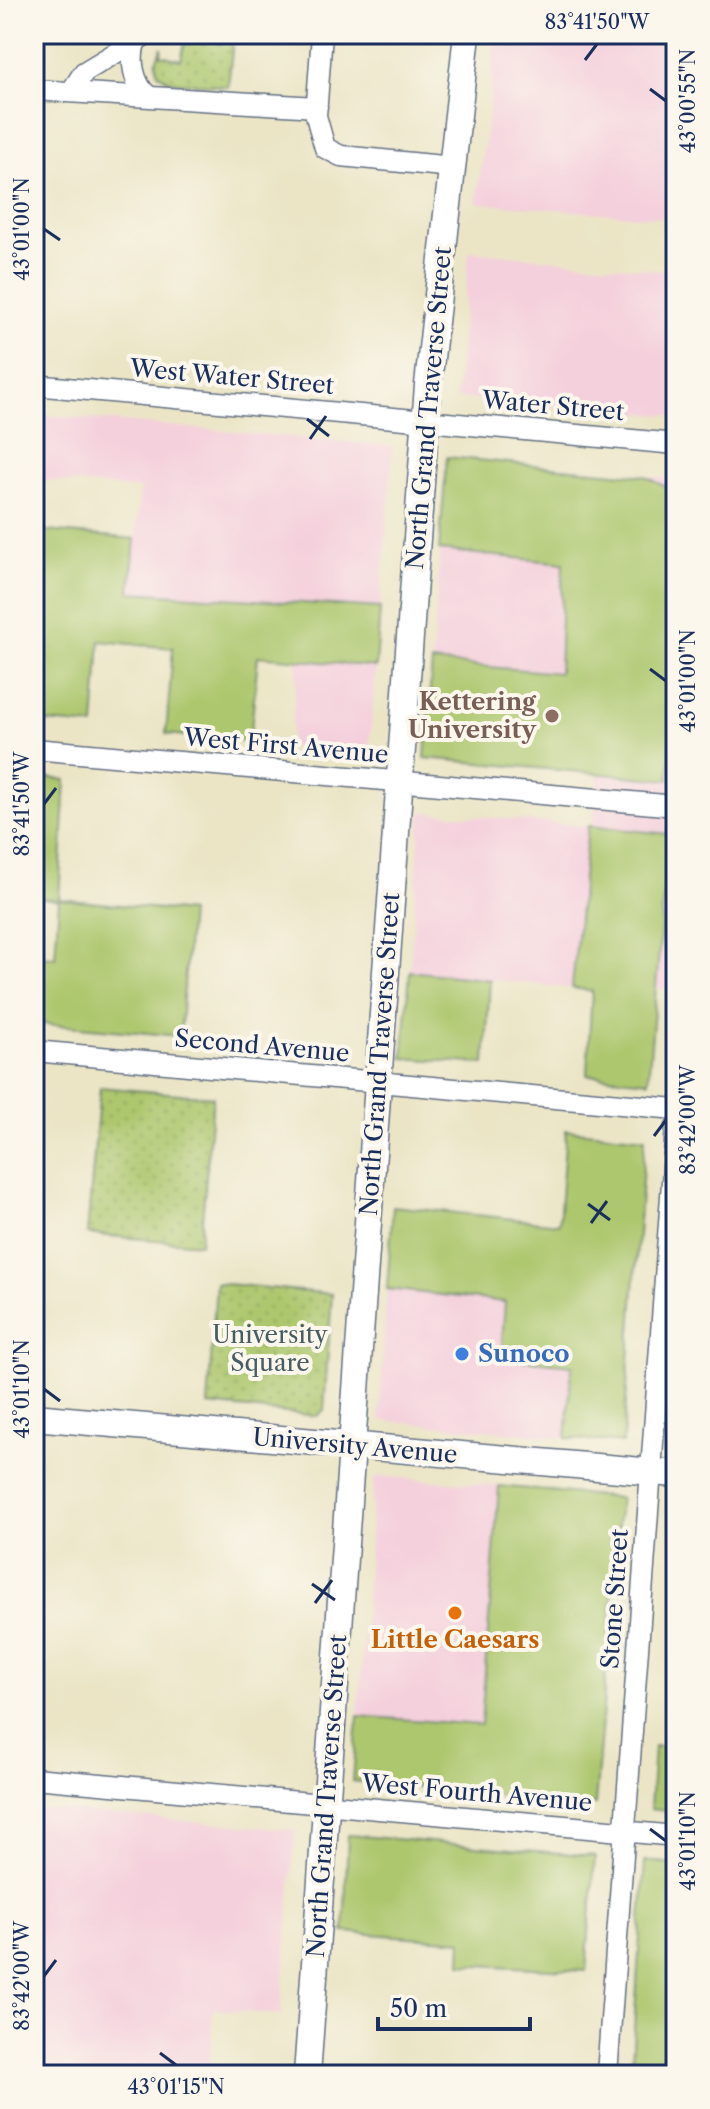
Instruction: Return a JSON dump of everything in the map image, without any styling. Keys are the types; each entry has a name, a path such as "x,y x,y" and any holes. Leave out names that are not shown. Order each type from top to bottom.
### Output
{"street":[{"path":"322,34 317,107 320,141 334,154 453,167"},
{"name":"North Grand Traverse Street","path":"307,2075 426,421 436,301 467,34"},
{"path":"142,37 133,64 141,88 150,97"},
{"path":"71,92 84,72 142,37"},
{"path":"34,90 317,107"},
{"name":"West Water Street","path":"34,385 426,421"},
{"name":"Water Street","path":"426,421 676,444"},
{"name":"West First Avenue","path":"34,749 676,806"},
{"name":"Second Avenue","path":"34,1051 676,1109"},
{"name":"Stone Street","path":"607,2075 625,1832 663,1473 676,1127"},
{"name":"University Avenue","path":"34,1417 663,1473"},
{"name":"West Fourth Avenue","path":"34,1778 676,1836"}],"shaded area":[{"path":"494,34 664,34 676,45 676,219 476,203 491,95"},
{"path":"469,251 676,272 676,416 456,398"},
{"path":"34,414 393,446 380,608 130,592 140,489 34,479"},
{"name":"Kettering University","path":"447,457 676,479 676,990 578,982 598,774 425,758"},
{"path":"298,660 376,667 369,753 290,746"},
{"path":"421,812 588,826 572,988 410,971"},
{"path":"387,1289 506,1302 572,1365 566,1438 379,1420"},
{"path":"378,1476 499,1486 481,1726 358,1716 374,1480"},
{"path":"34,1808 295,1830 281,2015 213,2009 209,2075 34,2075"}],"green space":[{"path":"214,34 218,44 233,41 228,87 169,81 158,73 156,61 162,47 161,55 181,60 186,37"},
{"name":"Kettering University","path":"447,457 645,476 676,492 676,653 669,780 425,758 432,662 559,673 563,563 439,550"},
{"path":"34,530 135,539 130,592 380,608 376,667 258,656 250,742 166,734 173,648 100,641 94,726 34,721"},
{"path":"34,776 66,780 59,899 190,912 180,1036 34,1023 34,956 55,957 59,900 34,897"},
{"path":"588,826 669,834 648,1081 587,1075 592,991 572,988"},
{"path":"410,971 490,980 485,1064 403,1058"},
{"path":"100,1087 213,1097 200,1244 87,1234"},
{"path":"566,1130 645,1138 623,1443 566,1438 572,1365 501,1358 505,1302 387,1289 393,1206 559,1224"},
{"name":"University Square","path":"216,1283 332,1294 324,1410 317,1416 208,1405"},
{"path":"499,1486 620,1498 595,1805 353,1781 358,1716 481,1725"},
{"path":"654,1746 676,1748 676,1812 650,1809"},
{"path":"348,1835 595,1856 586,1971 461,1964 462,1941 344,1932"},
{"path":"645,1861 676,1864 676,2075 631,2075"}],"place":[{"name":"Kettering University","path":"552,716"},
{"name":"Sunoco","path":"462,1354"},
{"name":"Little Caesars","path":"455,1613"}]}
